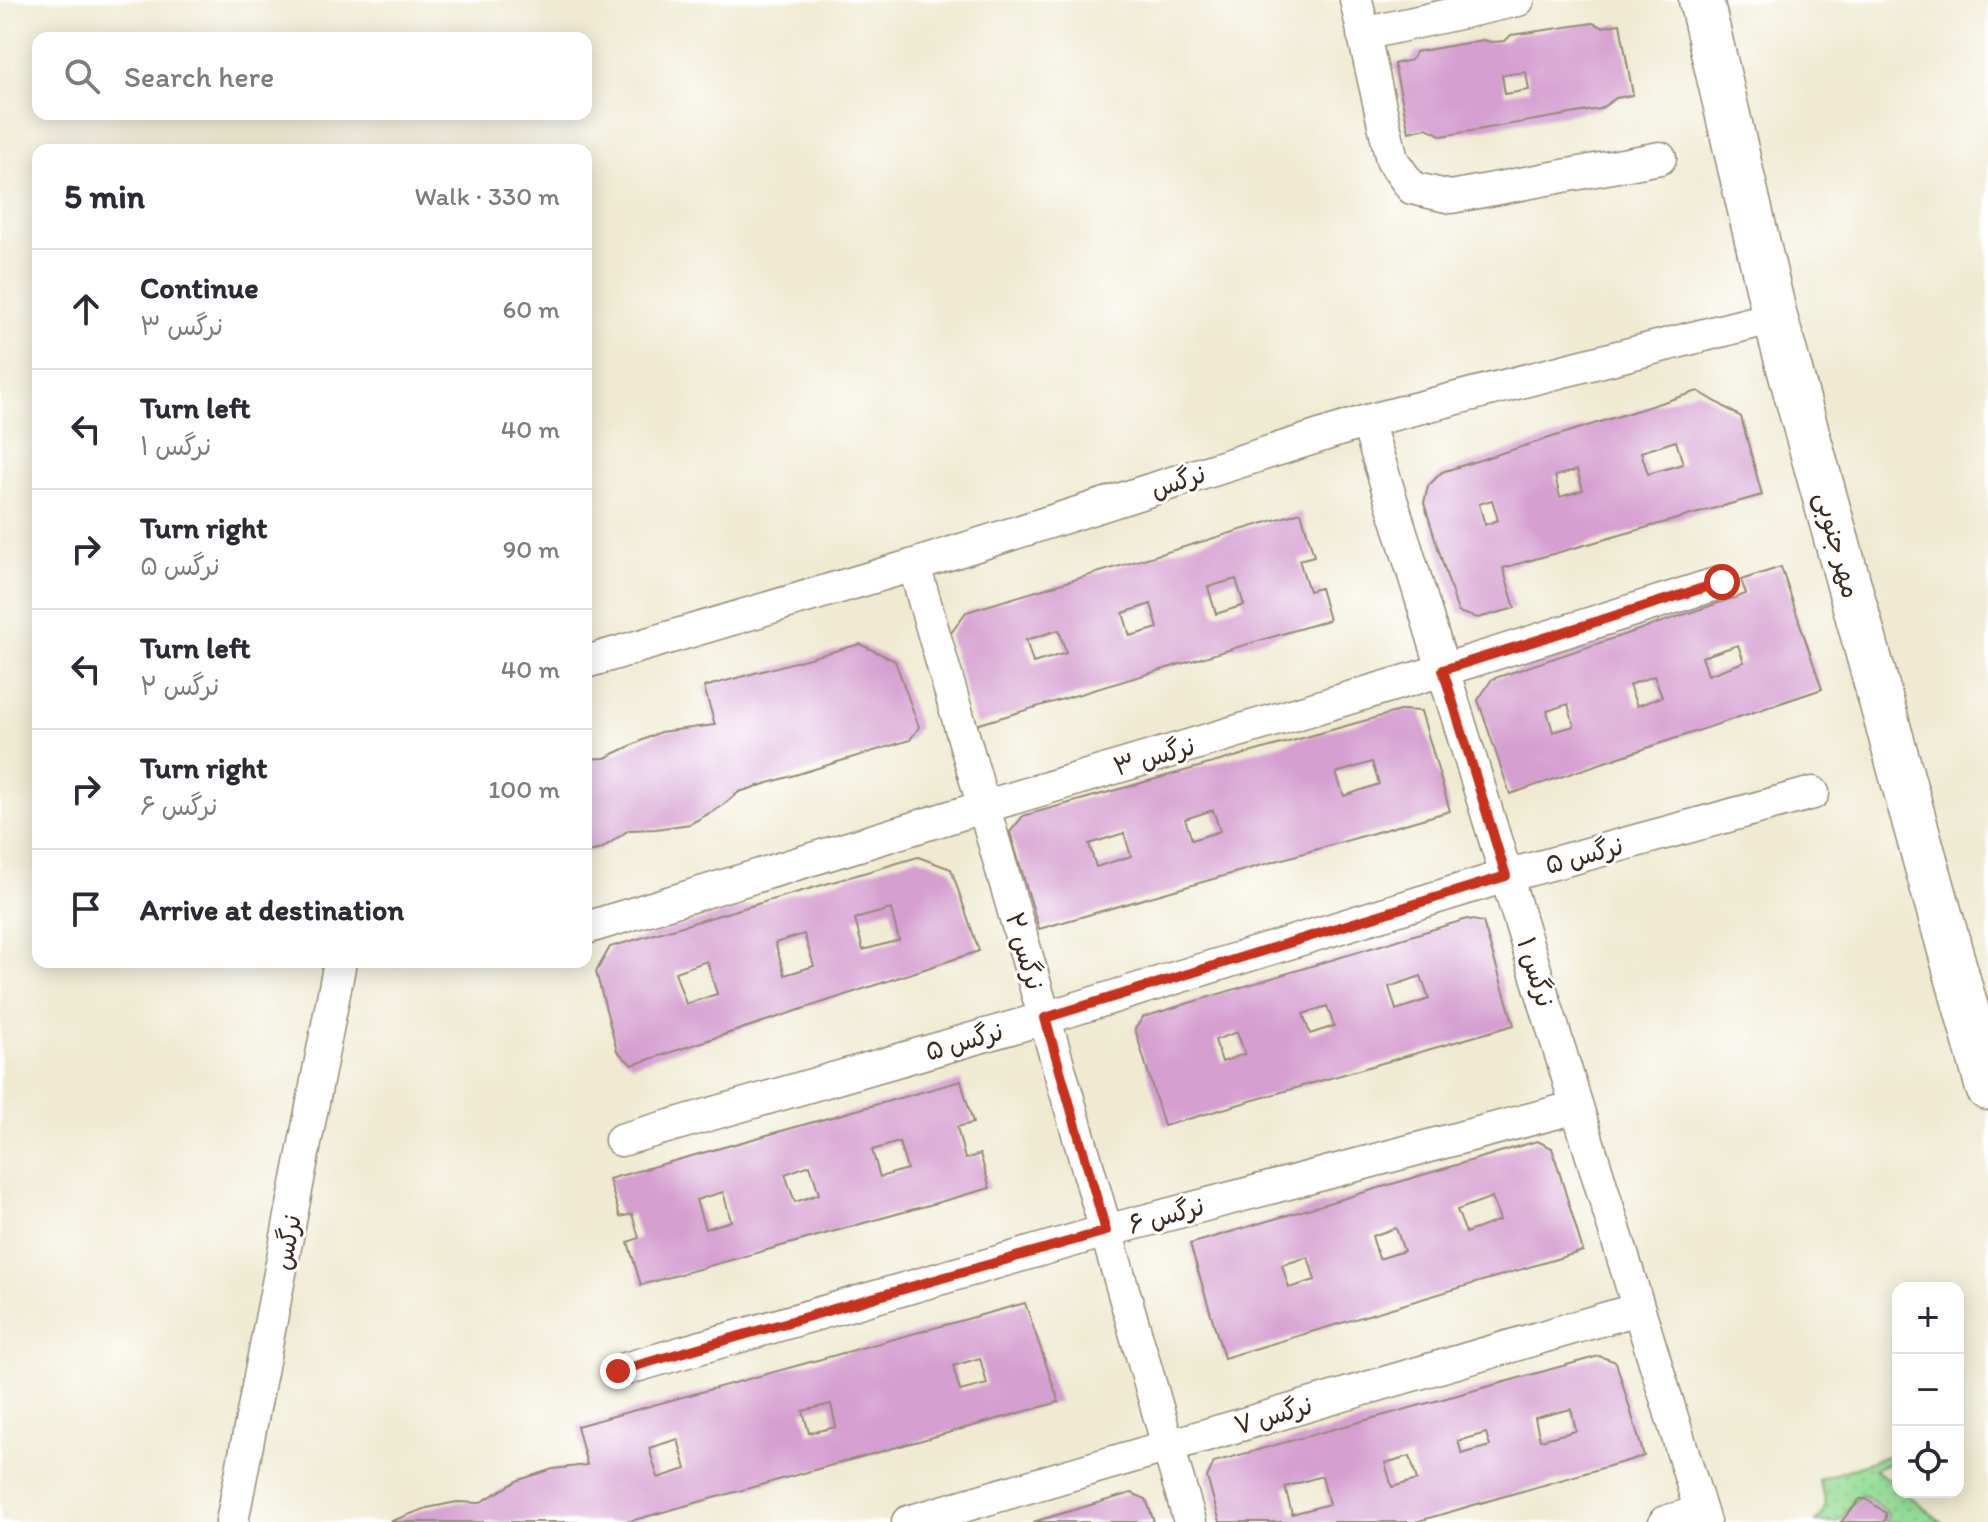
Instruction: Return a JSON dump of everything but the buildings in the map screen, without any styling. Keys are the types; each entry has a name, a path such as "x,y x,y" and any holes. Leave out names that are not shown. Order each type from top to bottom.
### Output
{"street":[{"path":"1356,0 1392,160 1412,188 1451,197 1660,158"},
{"path":"1363,34 1518,0"},
{"name":"مهر جنوبی","path":"1701,0 1775,317 1988,1088"},
{"name":"نرگس","path":"592,660 914,565 1367,421 1775,317"},
{"name":"نرگس ۱","path":"1367,421 1702,1517"},
{"name":"نرگس ۲","path":"914,565 1190,1522"},
{"name":"نرگس ۳","path":"592,926 1443,670 1722,582"},
{"name":"نرگس ۵","path":"621,1140 1045,1018 1506,876 1813,793"},
{"name":"نرگس","path":"232,1522 339,968"},
{"name":"نرگس ۶","path":"618,1371 1106,1231 1577,1107"},
{"name":"نرگس ۷","path":"908,1522 1638,1309"},
{"path":"1665,1522 1702,1517"}],"green space":[{"path":"1892,1454 1892,1462 1874,1469 1892,1483 1892,1498 1911,1498 1942,1522 1885,1522 1887,1512 1866,1496 1859,1497 1838,1522 1816,1522 1826,1502 1818,1480"}],"route":[{"path":"618,1371 1106,1231 1045,1018 1506,876 1443,670 1722,582"}]}
